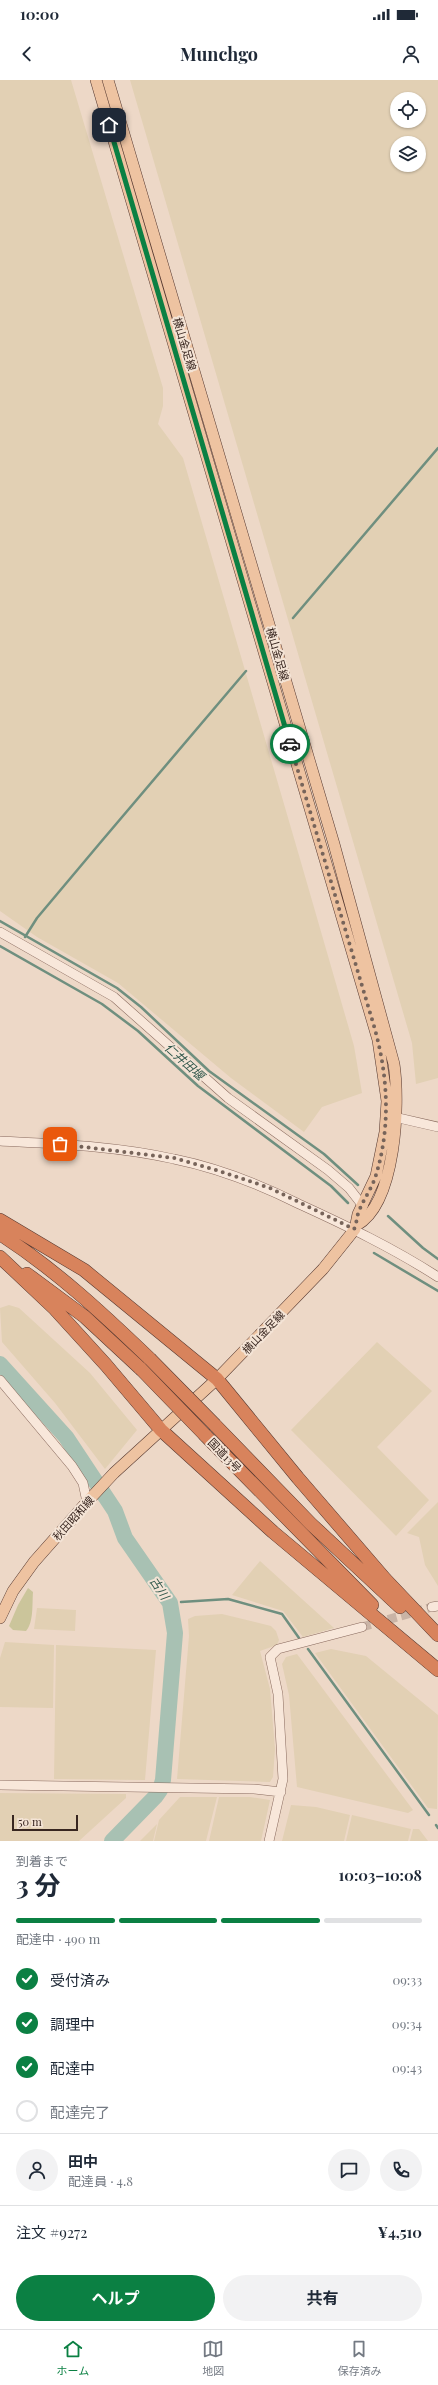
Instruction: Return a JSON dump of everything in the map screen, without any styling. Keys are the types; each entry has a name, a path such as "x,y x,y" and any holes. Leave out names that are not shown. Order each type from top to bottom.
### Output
{"highway":[{"path":"0,1220 84,1270 217,1379 298,1478 385,1579 438,1635"},
{"name":"国道13号","path":"0,1234 49,1267 85,1297 150,1359 311,1524 438,1642"},
{"path":"0,1256 55,1309 106,1365 161,1430 273,1532 438,1669"},
{"name":"国道13号","path":"0,1256 85,1317 141,1369 438,1669"}],"main road":[{"name":"横山金足線","path":"96,80 378,1040 391,1117 392,1152 383,1185 367,1220 356,1227 323,1269 217,1379 161,1430"},
{"name":"横山金足線","path":"108,80 325,814 384,1023 396,1081 391,1117 378,1166 363,1206 358,1214 356,1227"},
{"name":"秋田昭和線","path":"0,1618 13,1591 34,1562 114,1473 161,1430"}],"street":[{"path":"0,932 114,997 228,1098 328,1170 349,1188 363,1206"},
{"path":"391,1117 438,1127"},
{"path":"0,1141 75,1145 174,1158 216,1170 270,1188 356,1227 437,1274"},
{"path":"0,1380 72,1466 84,1483 87,1502"},
{"path":"269,1841 283,1779 282,1737 278,1694 270,1657 278,1649 362,1627"},
{"path":"0,1785 254,1789 281,1792"}],"shaded area":[{"path":"0,80 71,80 163,388 163,406 158,424 183,458 298,852 354,1046 362,1093 322,1107 304,1132 231,1078 118,983 37,937 0,911"},
{"path":"130,80 438,80 438,1078 416,1084 412,1043"},
{"path":"9,1305 19,1308 90,1373 137,1430 105,1469 55,1403 2,1342 0,1308"},
{"path":"377,1342 432,1391 377,1447 429,1500 396,1536 291,1430"},
{"path":"438,1502 438,1586 425,1565 419,1537 407,1533"},
{"path":"260,1561 334,1628 303,1637 283,1611 232,1595"},
{"path":"28,1588 33,1592 32,1612 29,1627 26,1631 13,1630 9,1626 18,1605"},
{"path":"37,1608 76,1610 75,1631 34,1629"},
{"path":"222,1614 271,1626 276,1631 279,1640 277,1645 260,1651 270,1689 275,1749 273,1777 270,1782 177,1779 189,1636 188,1619 195,1616"},
{"path":"5,1642 54,1645 53,1708 0,1707 0,1658"},
{"path":"56,1645 156,1650 145,1780 54,1779"},
{"path":"331,1649 366,1656 438,1715 437,1809 428,1808 315,1653"},
{"path":"297,1654 413,1810 408,1813 297,1787 289,1695 282,1664 286,1657"},
{"path":"0,1793 126,1794 126,1798 79,1841 0,1841"},
{"path":"180,1797 217,1797 206,1841 154,1841 159,1820"},
{"path":"219,1797 250,1797 270,1800 261,1841 209,1841"},
{"path":"291,1805 316,1807 350,1815 344,1841 282,1841"},
{"path":"352,1815 411,1829 408,1841 346,1841"},
{"path":"157,1824 153,1841 140,1841"},
{"path":"413,1829 419,1829 428,1841 410,1841"}],"waterway":[{"path":"293,618 438,448"},
{"path":"25,937 37,918 246,671"},
{"path":"0,921 117,988 141,1007 209,1071 324,1154 358,1185"},
{"name":"仁井田堰","path":"0,946 102,1004 138,1031 198,1086 331,1186 348,1203"},
{"path":"388,1216 423,1248 438,1259"},
{"path":"374,1253 438,1291"},
{"name":"古川","path":"0,1364 66,1437 115,1511 125,1538 170,1603 175,1633 163,1780 160,1790 155,1797 112,1841"},
{"path":"181,1602 228,1599 282,1614 299,1638"},
{"path":"308,1649 429,1815"}],"tunnel":[{"path":"362,1627 432,1607"}],"way so far":[{"path":"60,1144 174,1158 270,1188 299,1204 354,1229 357,1225 358,1214 376,1176 386,1125 387,1101 382,1058 374,1026 290,744"}],"route":[{"path":"109,125 290,744"}]}
